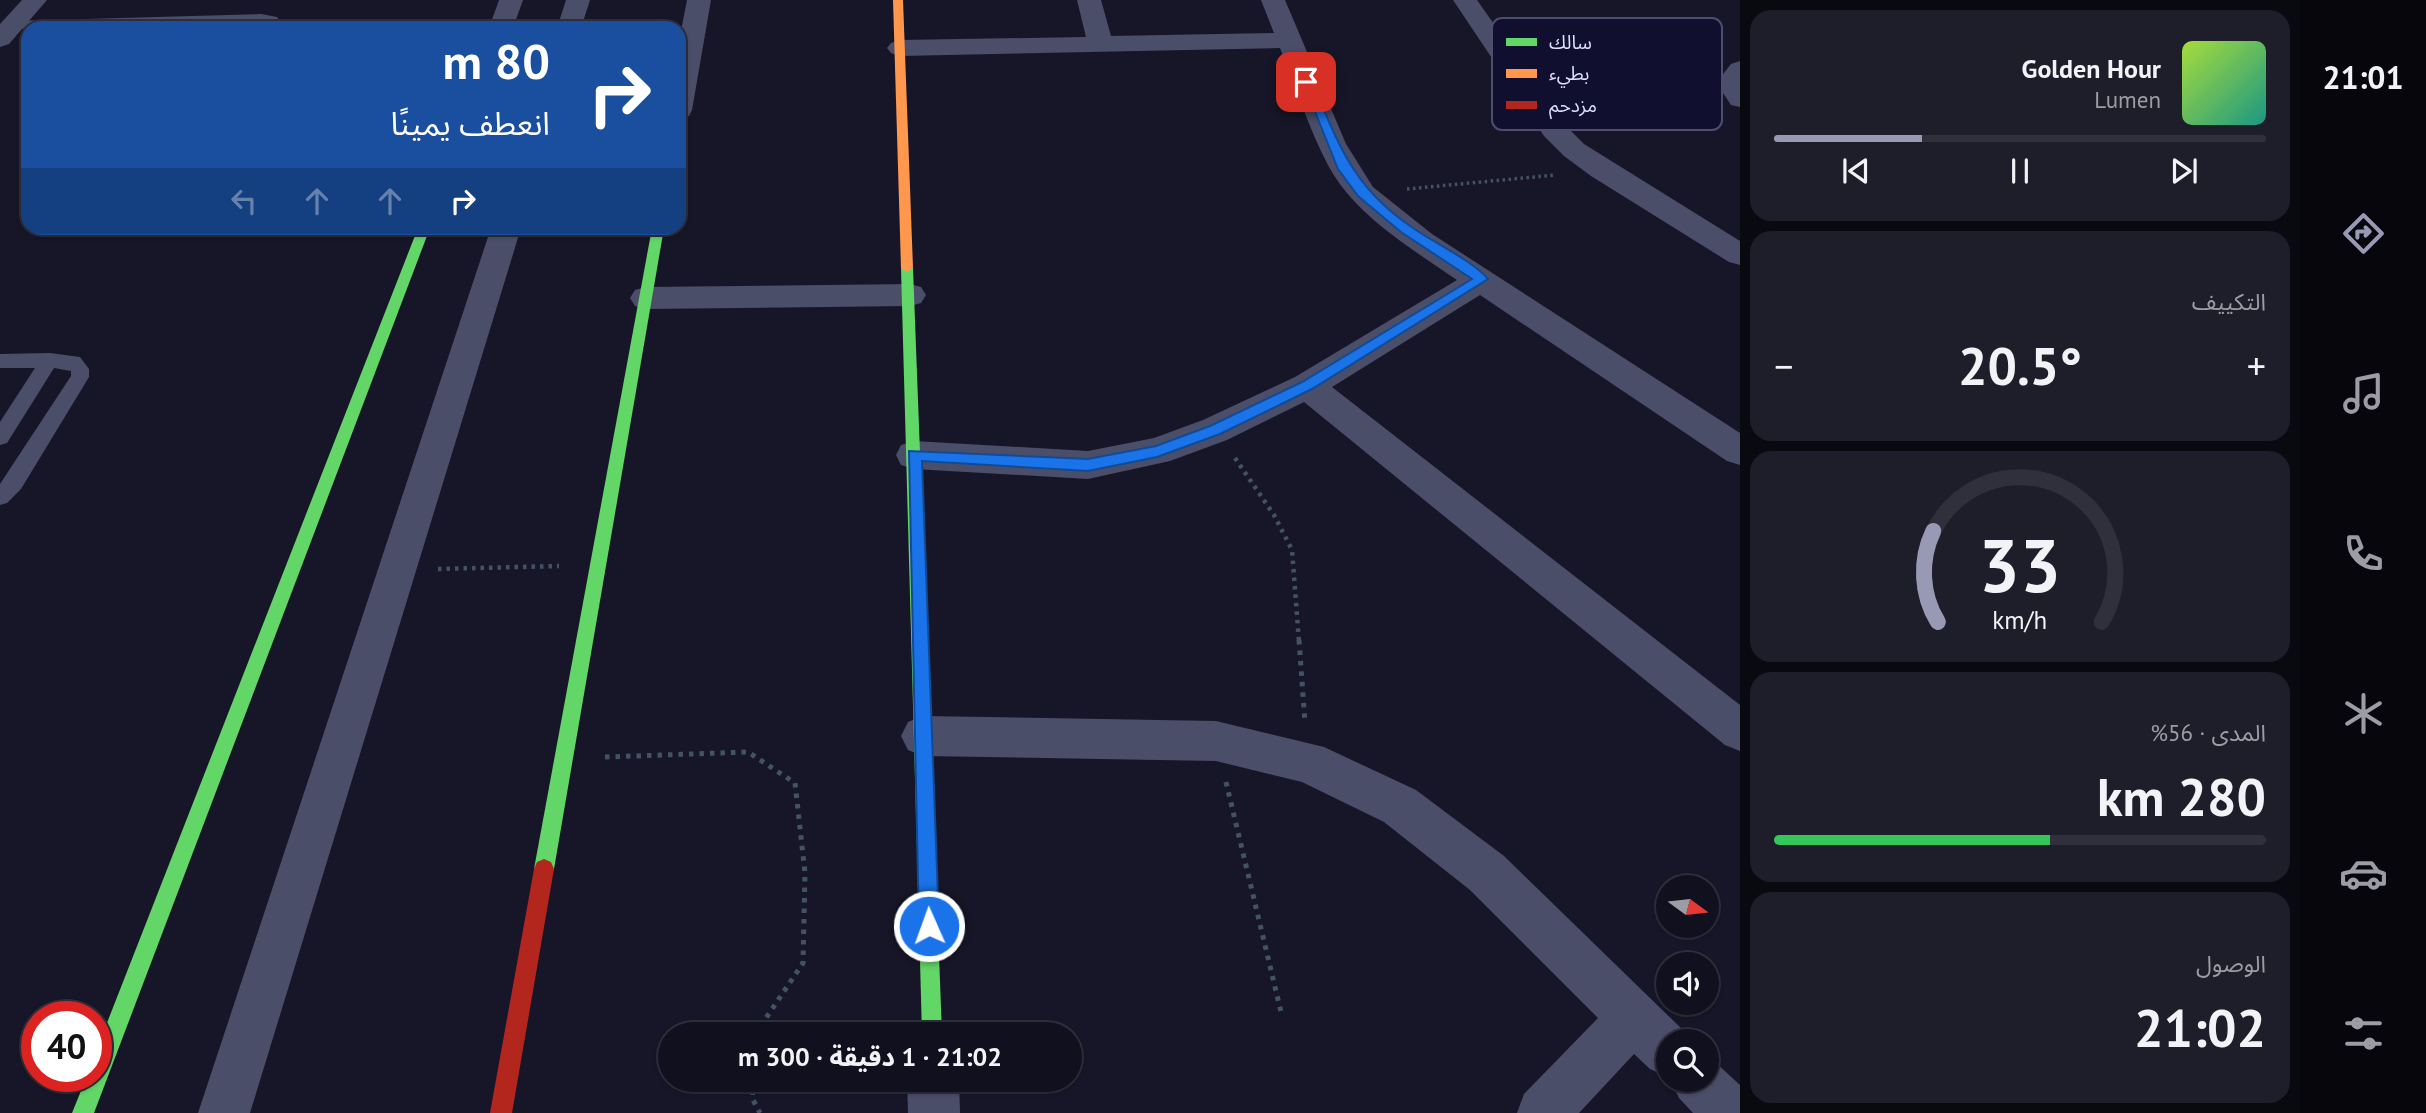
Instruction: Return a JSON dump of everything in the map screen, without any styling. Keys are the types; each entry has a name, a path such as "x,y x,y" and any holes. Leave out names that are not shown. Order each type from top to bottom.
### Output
{"street":[{"path":"7,32 35,0"},
{"path":"504,21 512,0"},
{"path":"571,21 578,0"},
{"path":"686,72 699,0"},
{"path":"898,0 910,295 932,1022"},
{"path":"1089,0 1100,44"},
{"path":"1273,0 1332,144 1344,169 1363,193 1400,225 1740,451"},
{"path":"1465,0 1492,39"},
{"path":"1492,0 1505,18"},
{"path":"900,48 1289,40"},
{"path":"1740,69 1733,78 1735,93 1740,99"},
{"path":"1554,130 1601,170 1740,255"},
{"path":"1588,130 1618,154 1740,230"},
{"path":"83,1113 421,235"},
{"path":"224,1113 504,235"},
{"path":"501,1113 657,235"},
{"path":"914,455 1088,465 1157,451 1215,430 1307,386 1482,279"},
{"path":"646,298 910,295"},
{"path":"1307,386 1740,731"},
{"path":"923,736 1216,741 1308,762 1400,806 1488,873 1651,1034 1543,1113"},
{"path":"933,1092 934,1113"},
{"path":"1709,1092 1731,1113"}],"lane":[{"path":"253,21 271,21"},
{"path":"0,438 50,360"},
{"path":"0,361 74,362 80,377 14,482 0,498"}],"path":[{"path":"1363,193 1601,170"},
{"path":"1215,430 1273,514 1292,550 1308,762"},
{"path":"397,570 598,564"},
{"path":"1216,741 1281,1012"},
{"path":"564,759 748,752 795,783 805,873 803,963 763,1022"},
{"path":"753,1092 752,1098 760,1113"}],"traffic: fast":[{"path":"83,1113 421,235"},
{"path":"544,869 657,235"},
{"path":"907,268 932,1022"}],"traffic: slow":[{"path":"898,0 907,268"}],"traffic: jam":[{"path":"501,1113 544,869"}],"route":[{"path":"929,926 914,455 1014,463 1088,465 1157,451 1215,430 1307,386 1482,279 1421,241 1363,193 1344,169 1306,82"}]}
